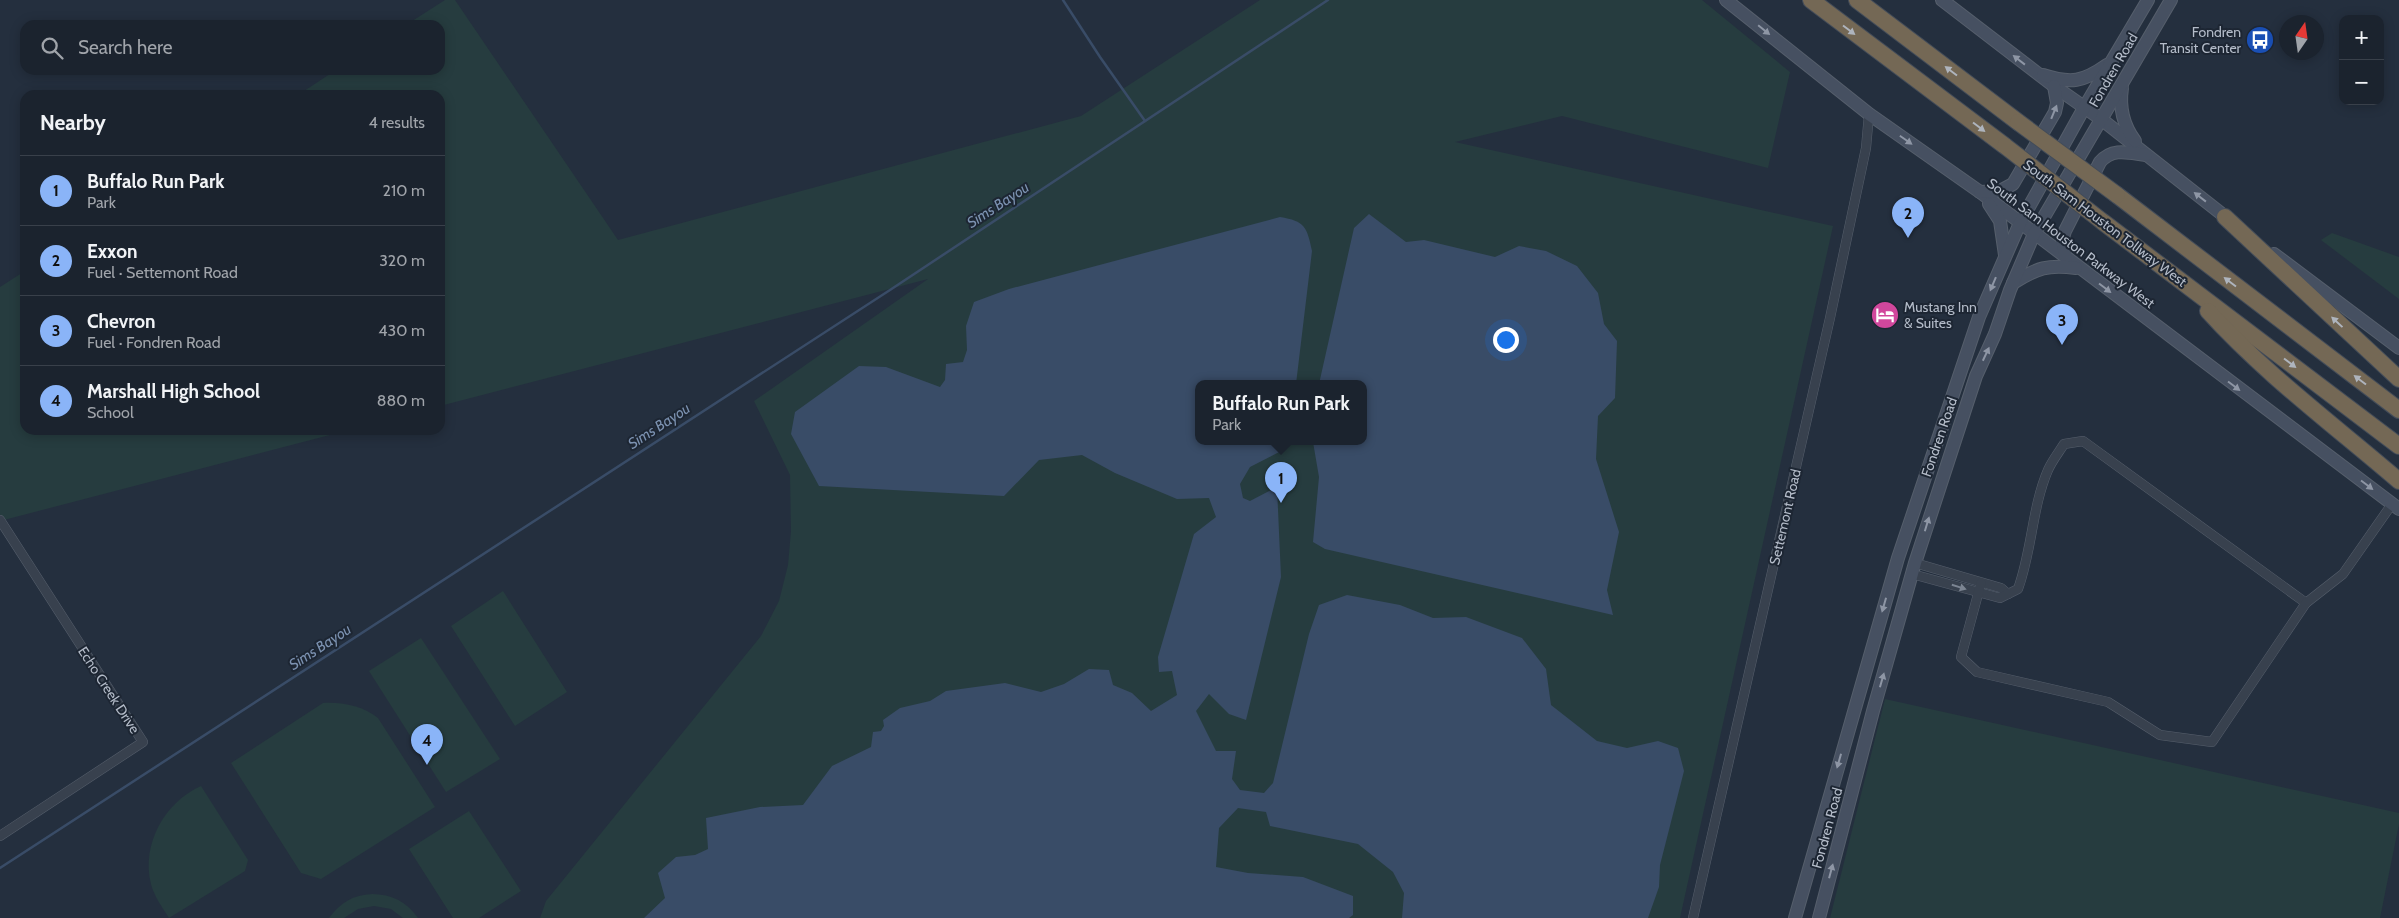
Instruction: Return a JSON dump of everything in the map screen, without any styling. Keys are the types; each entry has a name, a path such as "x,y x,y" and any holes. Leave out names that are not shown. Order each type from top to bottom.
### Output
{"highway":[{"name":"South Sam Houston Tollway West","path":"1810,0 2399,446"},
{"name":"South Sam Houston Tollway West","path":"1857,0 2399,410"},
{"path":"1864,0 1894,29"},
{"path":"2225,217 2399,379"},
{"path":"2168,270 2235,339 2399,481"}],"main road":[{"name":"South Sam Houston Parkway West","path":"1726,0 1869,114 1980,192 2396,507"},
{"path":"1942,0 2035,72 2101,119 2225,217 2399,348"},
{"name":"Fondren Road","path":"1795,918 1896,563 1979,317 2020,224 2084,108 2148,0"},
{"name":"Fondren Road","path":"1819,918 1873,711 1914,568 1976,376 1995,334 2013,283 2034,234 2171,0"},
{"path":"2035,72 2056,79 2076,81 2093,75 2112,62"},
{"path":"2123,83 2122,116 2126,130 2146,155"},
{"path":"1980,192 2005,190 2018,178 2055,112 2057,103 2054,86"},
{"path":"2066,258 2062,241 2064,231 2100,162 2106,155 2115,151 2146,155"},
{"path":"1980,192 2000,221 2005,258"},
{"path":"2013,283 2032,271 2048,266 2079,268"},
{"path":"1960,370 1976,376"},
{"path":"1896,563 1914,568"},
{"path":"1855,706 1873,711"},
{"path":"1819,833 1840,839"}],"street":[{"name":"Settemont Road","path":"1693,918 1830,318 1866,148 1869,114"},
{"path":"1914,568 1978,593 2000,598 2018,589 2024,572 2039,500 2048,470 2064,444 2083,441 2306,603"},
{"path":"1981,583 1961,657 1977,672 2108,702 2160,735 2212,742 2306,603 2343,574 2396,507"},
{"name":"Echo Creek Drive","path":"0,520 142,742 0,836"},
{"path":"1914,568 2001,588 2008,594"}],"green space":[{"path":"445,0 455,0 618,240 1081,116 1260,0 1702,0 1790,72 1768,168 1562,116 1455,142 1833,226 1680,918 540,918 546,901 761,636 779,601 788,565 791,531 790,475 754,401 928,279 445,405 445,90 306,90 328,75 445,75 445,20 414,20"},
{"path":"2332,233 2399,257 2399,299 2321,240"},
{"path":"20,274 20,435 330,435 0,521 0,287"},
{"path":"503,591 567,692 515,726 451,626"},
{"path":"421,638 500,759 446,792 369,671"},
{"path":"1885,699 2399,813 2399,824 2380,918 1830,918"},
{"path":"323,703 338,703 352,706 366,710 378,718 435,807 321,879 301,873 231,763"},
{"path":"201,786 248,860 245,871 169,918 156,897 151,884 149,869 153,840 167,813 188,793"},
{"path":"469,811 521,891 479,918 453,918 409,849"},
{"path":"372,894 392,897 404,903 418,918 403,918 391,909 374,906 358,909 344,918 329,918 348,900"}],"water":[{"path":"1369,214 1406,242 1424,240 1495,257 1519,246 1546,251 1577,266 1598,293 1604,324 1617,341 1615,398 1598,416 1596,459 1619,532 1607,590 1613,615 1325,549 1313,542 1319,477 1314,445 1367,445 1367,380 1320,380 1354,228"},
{"path":"1280,217 1300,223 1306,231 1312,251 1296,380 1195,380 1195,445 1286,445 1285,449 1250,467 1240,484 1243,498 1250,501 1277,487 1281,577 1246,720 1229,714 1209,694 1196,711 1216,751 1236,751 1232,779 1240,790 1264,793 1273,783 1309,634 1319,605 1347,595 1400,605 1433,618 1466,617 1522,638 1546,669 1551,705 1597,741 1627,748 1658,741 1678,748 1684,771 1660,865 1659,887 1648,918 1402,918 1404,893 1393,872 1358,844 1270,826 1266,812 1238,808 1219,828 1216,867 1248,873 1303,877 1353,896 1353,915 1349,918 644,918 665,898 658,873 676,857 695,855 708,849 706,818 760,807 803,805 832,766 871,747 873,732 881,731 884,726 883,720 900,708 930,701 946,691 1005,683 1041,692 1064,684 1089,669 1109,670 1113,685 1132,693 1151,711 1177,695 1172,671 1159,672 1158,657 1194,534 1216,517 1209,498 1177,499 1115,473 1082,455 1039,460 1004,496 819,486 791,434 795,412 859,366 886,367 940,387 945,380 946,364 963,362 967,350 966,326 974,302 1009,289"}],"waterway":[{"path":"1063,0 1145,121"},
{"name":"Sims Bayou","path":"0,868 890,290 1328,0"}],"place":[{"name":"Fondren Transit Center","path":"2260,40"},
{"name":"Exxon","path":"1908,238"},
{"name":"Mustang Inn & Suites","path":"1885,315"},
{"name":"Chevron","path":"2062,345"},
{"name":"Buffalo Run Park","path":"1281,503"},
{"name":"Marshall High School","path":"427,765"}]}
